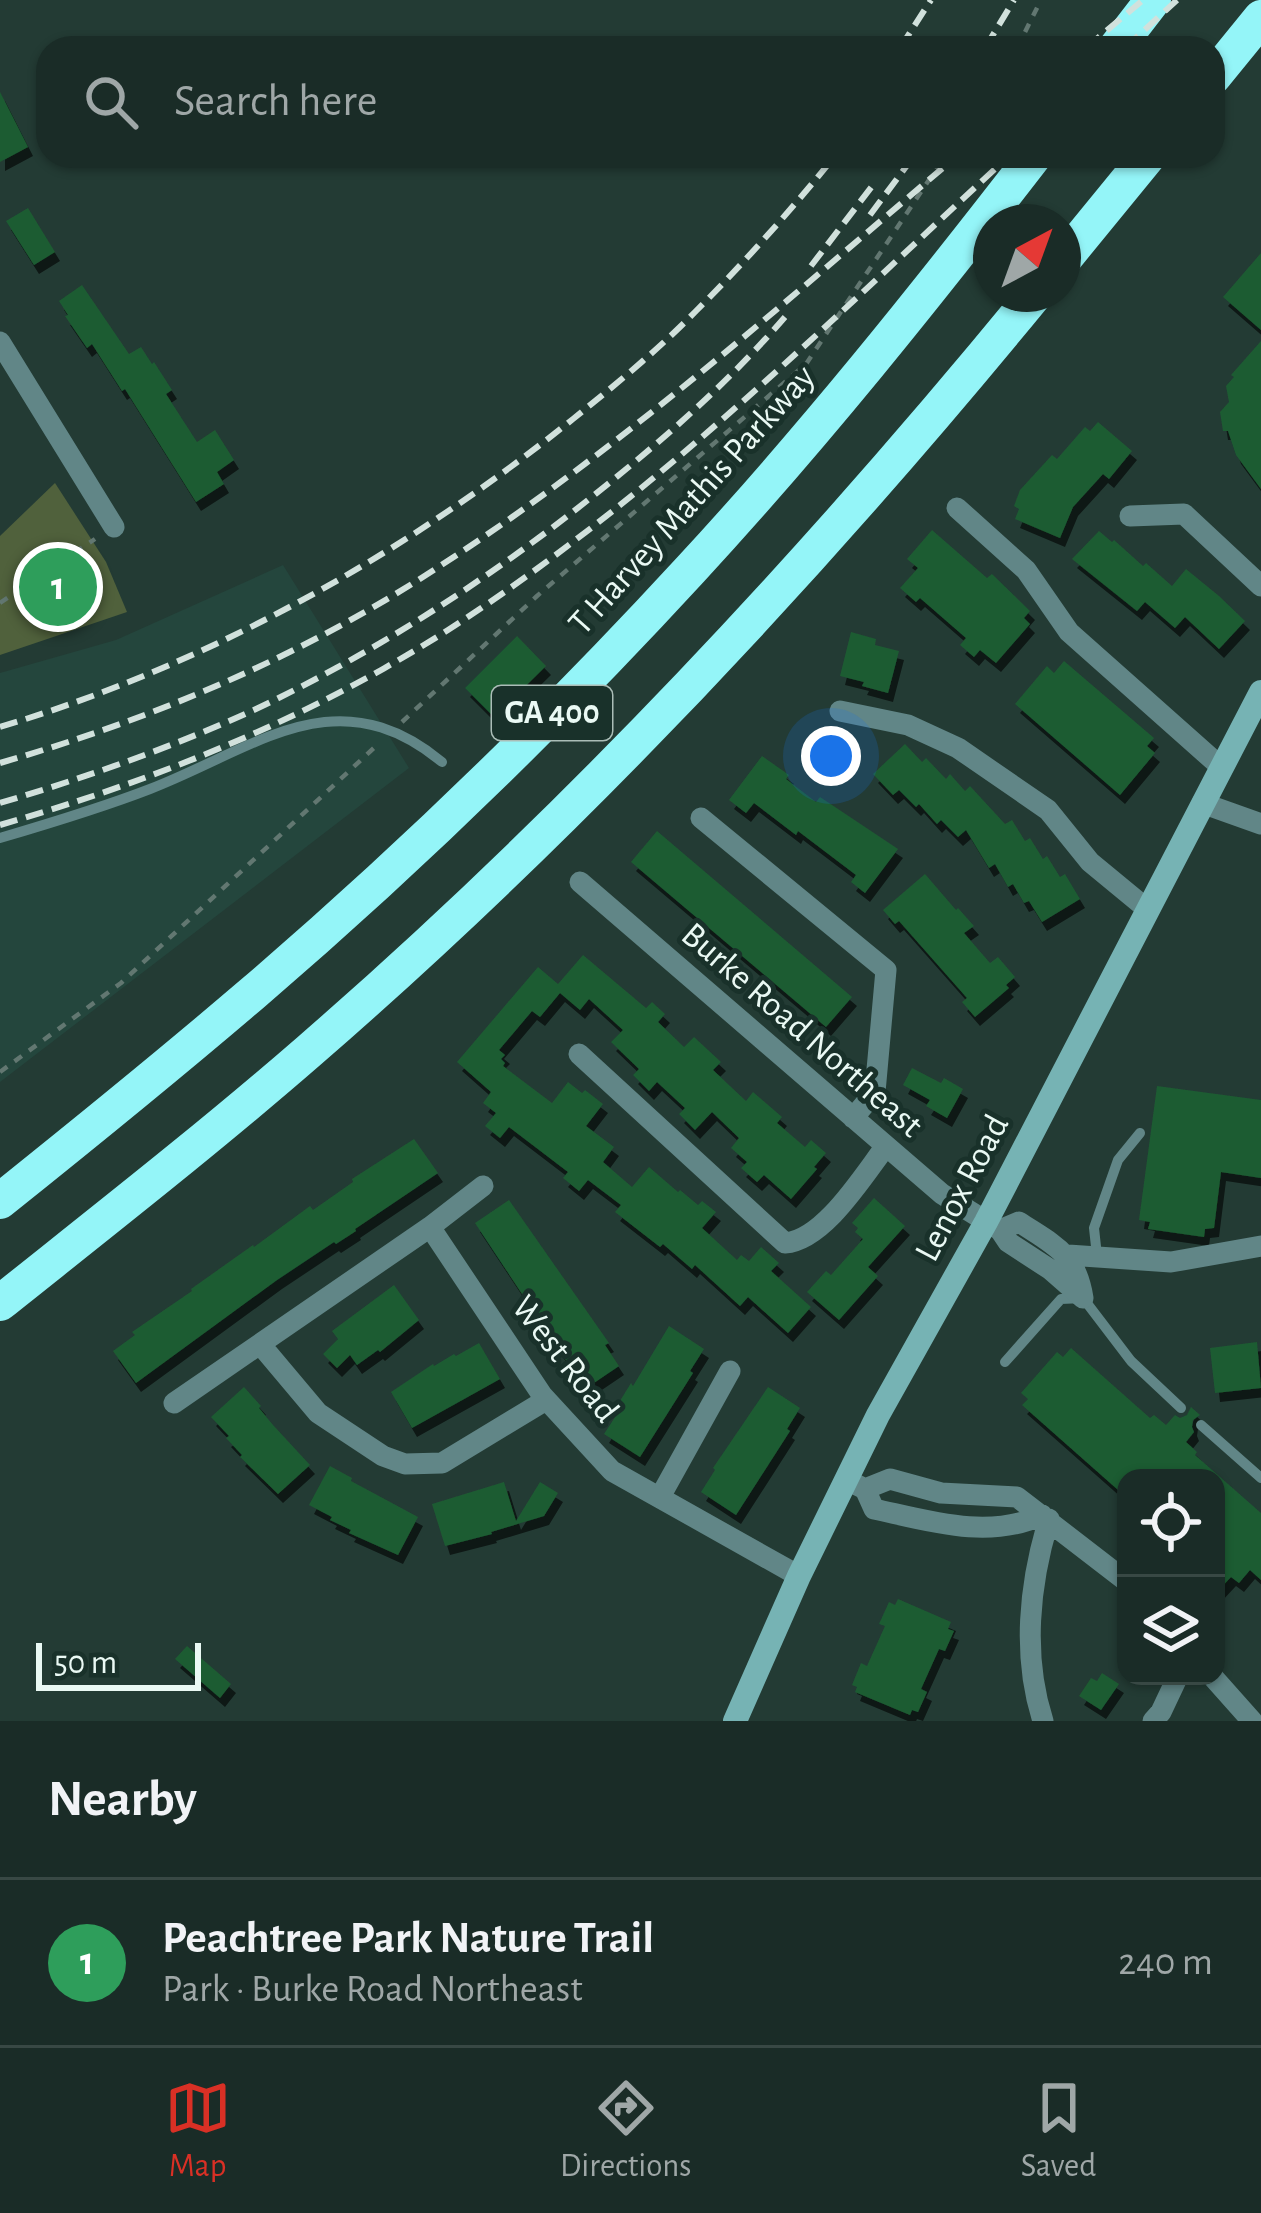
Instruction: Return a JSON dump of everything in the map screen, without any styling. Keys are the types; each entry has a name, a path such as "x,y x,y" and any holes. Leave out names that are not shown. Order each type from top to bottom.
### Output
{"highway":[{"path":"1125,36 1153,0"},
{"path":"1225,62 1261,18"},
{"name":"T Harvey Mathis Parkway","path":"0,1201 256,991 434,828 593,672 847,394 1025,168"},
{"path":"1081,238 1138,168"},
{"name":"GA 400","path":"0,1303 309,1051 578,801 749,625 1020,312"}],"street":[{"path":"0,341 114,526"},
{"path":"957,508 1026,570 1069,632 1221,767"},
{"path":"1130,517 1184,514 1261,586"},
{"name":"Lenox Road","path":"735,1721 799,1576 855,1484 878,1415 993,1226 1202,803 1221,767 1251,736 1261,692"},
{"path":"840,711 908,724 958,748 1048,810 1090,862 1147,909"},
{"path":"1202,803 1261,824"},
{"path":"701,818 886,970 875,1091 853,1118"},
{"name":"Burke Road Northeast","path":"580,882 942,1194 993,1226 1008,1242 1042,1251"},
{"path":"579,1054 785,1244 799,1242 823,1225 886,1146"},
{"path":"174,1403 483,1186"},
{"name":"West Road","path":"430,1227 546,1400 612,1471 799,1576"},
{"path":"1042,1251 1171,1262 1261,1246"},
{"path":"1042,1251 1083,1298"},
{"path":"1068,1255 1079,1273 1083,1298"},
{"path":"260,1344 318,1413 382,1456 405,1464 442,1463 546,1400"},
{"path":"660,1497 730,1371"},
{"path":"1045,1517 1020,1526 977,1528 935,1522 874,1509 855,1484 890,1479 941,1493 1016,1497 1045,1517 1121,1577"},
{"path":"935,1522 941,1493"},
{"path":"1043,1721 1028,1648 1045,1517"},
{"path":"1153,1721 1174,1685"},
{"path":"1220,1685 1252,1721"}],"lane":[{"path":"0,838 152,788 316,721 355,720 393,730 442,762"},
{"path":"1096,1256 1094,1228 1118,1160 1140,1132"},
{"path":"1005,1362 1061,1299 1083,1298 1131,1360 1181,1408"},
{"path":"1201,1425 1261,1478"}],"path":[{"path":"1023,36 1041,0"},
{"path":"0,1072 121,982 537,596 806,364 937,168"},
{"path":"0,603 114,526"}],"shaded area":[{"path":"55,483 106,562 127,612 0,655 0,536"},
{"path":"283,565 409,768 0,1082 0,673 116,640"}],"building":[{"path":"0,92 28,147 0,162"},
{"path":"28,208 55,252 34,265 6,221"},
{"path":"1261,253 1261,330 1223,297"},
{"path":"82,285 129,354 141,347 154,362 172,390 166,394 197,442 215,430 234,460 217,472 224,484 196,502 125,389 65,316 59,301"},
{"path":"1261,341 1261,489 1236,455 1228,431 1223,431 1220,412 1229,402 1226,386 1231,375"},
{"path":"1098,422 1132,451 1109,479 1103,474 1073,507 1060,538 1015,519 1020,490 1052,455 1057,459 1085,427 1090,431"},
{"path":"932,530 987,578 992,574 1030,611 1024,618 1030,624 996,663 980,650 974,657 960,645 966,638 920,598 916,602 900,588 918,568 907,559"},
{"path":"1099,531 1172,586 1186,569 1245,621 1219,649 1185,617 1175,628 1145,602 1137,611 1072,559"},
{"path":"851,632 899,651 888,693 840,676"},
{"path":"517,636 546,666 494,717 465,688"},
{"path":"1064,661 1154,738 1147,746 1155,753 1120,795 1015,704 1047,666 1054,673"},
{"path":"905,744 946,779 950,774 965,791 970,786 1005,824 1012,820 1060,877 1065,874 1080,899 1042,922 1013,884 1008,887 995,864 989,868 966,830 958,837 899,790 893,795 873,774"},
{"path":"762,756 816,802 820,797 898,849 865,893 851,882 856,875 798,831 796,835 754,803 746,813 729,800"},
{"path":"657,831 852,997 826,1027 631,862"},
{"path":"925,874 974,926 964,933 990,963 998,957 1015,977 975,1017 962,1002 967,998 899,921 895,924 883,910"},
{"path":"583,955 646,1008 652,1002 665,1014 658,1022 684,1047 694,1037 721,1062 713,1070 746,1101 753,1092 782,1117 777,1123 805,1147 811,1140 826,1153 817,1169 791,1199 764,1175 757,1182 741,1168 747,1162 731,1148 739,1138 712,1112 695,1130 679,1114 685,1108 657,1082 649,1091 633,1075 639,1069 611,1042 623,1030 589,999 580,1010 560,993 540,1017 532,1011 499,1050 505,1055 503,1066 552,1103 568,1082 582,1093 585,1090 603,1104 586,1126 614,1147 603,1162 632,1187 649,1167 678,1192 716,1212 702,1228 737,1260 741,1255 749,1261 761,1247 779,1263 771,1271 811,1307 788,1333 748,1297 740,1306 695,1265 692,1269 663,1244 660,1247 615,1212 621,1205 588,1180 579,1191 563,1178 568,1172 509,1127 500,1138 485,1126 496,1113 483,1103 491,1092 457,1062 538,967 558,984"},
{"path":"912,1068 963,1089 947,1118 926,1106 930,1100 903,1085"},
{"path":"1157,1086 1261,1100 1261,1178 1221,1172 1214,1228 1205,1229 1204,1237 1148,1229 1150,1222 1139,1220"},
{"path":"414,1139 438,1173 277,1280 136,1383 113,1351 135,1335 132,1332"},
{"path":"874,1198 905,1226 868,1267 878,1276 839,1320 807,1292 826,1271 831,1275 863,1239 852,1223"},
{"path":"509,1200 609,1343 605,1345 619,1366 585,1389 475,1223"},
{"path":"394,1285 419,1320 380,1352 357,1365 350,1355 337,1368 323,1354 338,1339 332,1331"},
{"path":"669,1326 704,1349 640,1457 604,1434"},
{"path":"1257,1342 1261,1388 1215,1393 1210,1348"},
{"path":"479,1343 500,1379 412,1428 391,1392 433,1364"},
{"path":"1071,1348 1150,1418 1154,1415 1166,1425 1175,1415 1187,1415 1191,1407 1200,1415 1193,1420 1194,1432 1186,1442 1211,1469 1117,1469 1117,1489 1022,1405 1028,1399 1021,1393 1057,1352 1063,1357"},
{"path":"244,1387 310,1465 278,1494 240,1457 211,1417"},
{"path":"768,1387 800,1408 736,1515 701,1492"},
{"path":"330,1466 418,1517 398,1555 349,1533 351,1530 309,1505"},
{"path":"1225,1481 1261,1513 1261,1580 1250,1570 1239,1583 1231,1577 1225,1583"},
{"path":"504,1482 516,1521 540,1482 558,1493 544,1516 445,1546 432,1504"},
{"path":"898,1599 951,1622 948,1629 954,1631 945,1651 939,1649 921,1689 927,1692 918,1712 912,1710 910,1715 855,1692 857,1687 852,1685 861,1663 867,1666 885,1626 879,1624 889,1602 895,1605"},
{"path":"187,1646 231,1684 220,1698 175,1659"},
{"path":"1102,1673 1118,1685 1101,1710 1079,1696 1091,1678 1097,1681"}],"railway":[{"path":"908,36 931,0"},
{"path":"992,36 1014,0"},
{"path":"1100,36 1143,0"},
{"path":"1138,36 1177,0"},
{"path":"0,727 154,672 228,638 301,601 441,516 573,419 667,340 750,255 825,168"},
{"path":"870,215 905,168"},
{"path":"0,763 214,687 316,639 415,582 626,433 943,168"},
{"path":"0,825 231,744 342,691 448,630 524,578 669,465 996,168"},
{"path":"811,266 873,185"},
{"path":"0,803 225,723 301,687 430,612 554,527 644,454 785,317"}],"place":[{"name":"Peachtree Park Nature Trail","path":"58,587"}]}
